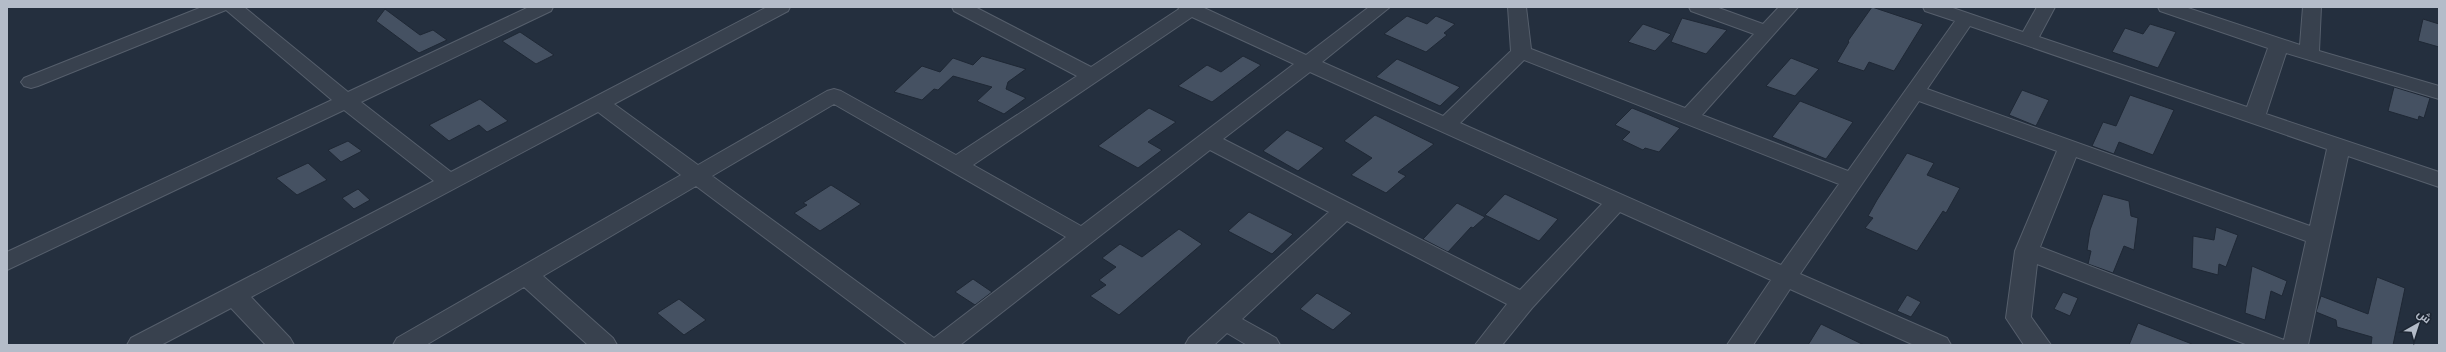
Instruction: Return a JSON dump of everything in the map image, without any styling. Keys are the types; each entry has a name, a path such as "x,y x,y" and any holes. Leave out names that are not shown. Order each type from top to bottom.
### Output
{"street":[{"path":"31,82 219,7"},
{"path":"233,7 346,101 450,182"},
{"path":"7,262 543,7"},
{"path":"140,345 781,7"},
{"path":"961,7 1091,75"},
{"path":"942,345 1381,7"},
{"path":"1517,7 1521,52"},
{"path":"1698,7 1766,32"},
{"path":"1689,117 1789,7"},
{"path":"1932,7 2439,180"},
{"path":"2028,40 2046,7"},
{"path":"2167,7 2279,45 2439,93"},
{"path":"2309,54 2312,7"},
{"path":"957,165 1189,8 1307,63 1938,345"},
{"path":"1740,345 1786,276 1966,19"},
{"path":"2254,117 2279,45"},
{"path":"1446,125 1521,52"},
{"path":"1521,52 1853,181"},
{"path":"1915,92 2318,237"},
{"path":"406,345 834,95 1083,237"},
{"path":"599,103 926,345"},
{"path":"1208,140 1523,302"},
{"path":"2295,345 2339,146"},
{"path":"2038,345 2018,318 2027,251 2069,147"},
{"path":"1488,345 1523,302 1617,201"},
{"path":"1198,345 1344,211"},
{"path":"2027,251 2274,345"},
{"path":"526,275 604,345"},
{"path":"235,296 281,345"},
{"path":"1225,321 1267,345"}],"building":[{"path":"1872,7 1923,24 1894,71 1869,62 1864,71 1837,62 1849,42 1848,41"},
{"path":"385,9 420,35 433,30 447,40 419,53 376,21"},
{"path":"1407,16 1427,24 1436,16 1455,24 1444,33 1447,35 1426,52 1384,34"},
{"path":"1682,18 1727,30 1706,54 1671,42"},
{"path":"2423,19 2439,24 2439,47 2418,41"},
{"path":"1643,24 1671,34 1655,51 1628,42"},
{"path":"2150,24 2176,32 2158,68 2112,52 2125,28 2143,34"},
{"path":"520,32 554,55 536,64 502,41"},
{"path":"982,56 1026,69 1008,82 1006,89 1026,98 1004,114 977,101 992,87 953,76 938,90 934,89 922,100 894,92 922,66 940,72 953,58 973,65"},
{"path":"1243,56 1261,65 1212,102 1178,86 1207,65 1221,72"},
{"path":"1791,58 1819,69 1795,96 1766,86"},
{"path":"1397,59 1460,87 1440,106 1376,77"},
{"path":"2394,87 2430,98 2424,118 2419,116 2418,120 2388,111"},
{"path":"2022,90 2049,100 2036,126 2009,115"},
{"path":"2130,95 2174,110 2153,155 2119,142 2114,154 2092,146 2103,122 2116,126"},
{"path":"480,99 508,121 487,132 479,125 449,141 429,125"},
{"path":"1800,101 1853,122 1826,159 1772,137"},
{"path":"1149,108 1176,122 1148,142 1162,150 1138,168 1098,146"},
{"path":"1632,108 1680,128 1659,152 1645,148 1643,150 1622,140 1630,132 1615,125"},
{"path":"1375,115 1434,144 1398,172 1406,176 1386,193 1351,175 1372,158 1344,141"},
{"path":"1287,130 1324,148 1298,171 1263,151"},
{"path":"348,141 362,151 341,162 328,150"},
{"path":"1907,153 1934,163 1927,175 1960,188 1946,213 1943,211 1917,251 1865,228 1873,218 1868,216"},
{"path":"308,163 327,180 297,195 276,178"},
{"path":"831,185 861,204 820,231 794,213 807,205 803,203"},
{"path":"358,189 370,200 354,209 342,198"},
{"path":"1505,194 1558,219 1539,241 1485,215"},
{"path":"2103,194 2129,201 2131,216 2138,218 2134,250 2124,246 2113,273 2088,264 2091,251 2087,250 2090,230"},
{"path":"1457,203 1485,217 1473,228 1471,227 1448,252 1423,239"},
{"path":"1249,212 1293,234 1272,254 1228,231"},
{"path":"2216,227 2238,235 2226,267 2219,264 2218,275 2192,268 2193,236 2214,240"},
{"path":"1179,229 1202,244 1119,315 1090,296 1106,285 1099,280 1116,267 1102,258 1120,244 1142,257"},
{"path":"2252,266 2287,281 2282,296 2271,291 2265,320 2245,313"},
{"path":"2377,277 2405,288 2393,345 2371,345 2372,337 2337,327 2336,320 2316,312 2321,296 2368,314"},
{"path":"973,279 992,292 975,305 955,292"},
{"path":"2063,292 2078,298 2070,316 2054,309"},
{"path":"1317,293 1352,313 1333,330 1300,309"},
{"path":"1907,295 1921,302 1911,317 1897,311"},
{"path":"679,299 706,320 684,335 657,313"},
{"path":"2138,323 2192,344 2192,345 2129,345"},
{"path":"1821,324 1864,345 1808,345"}]}
